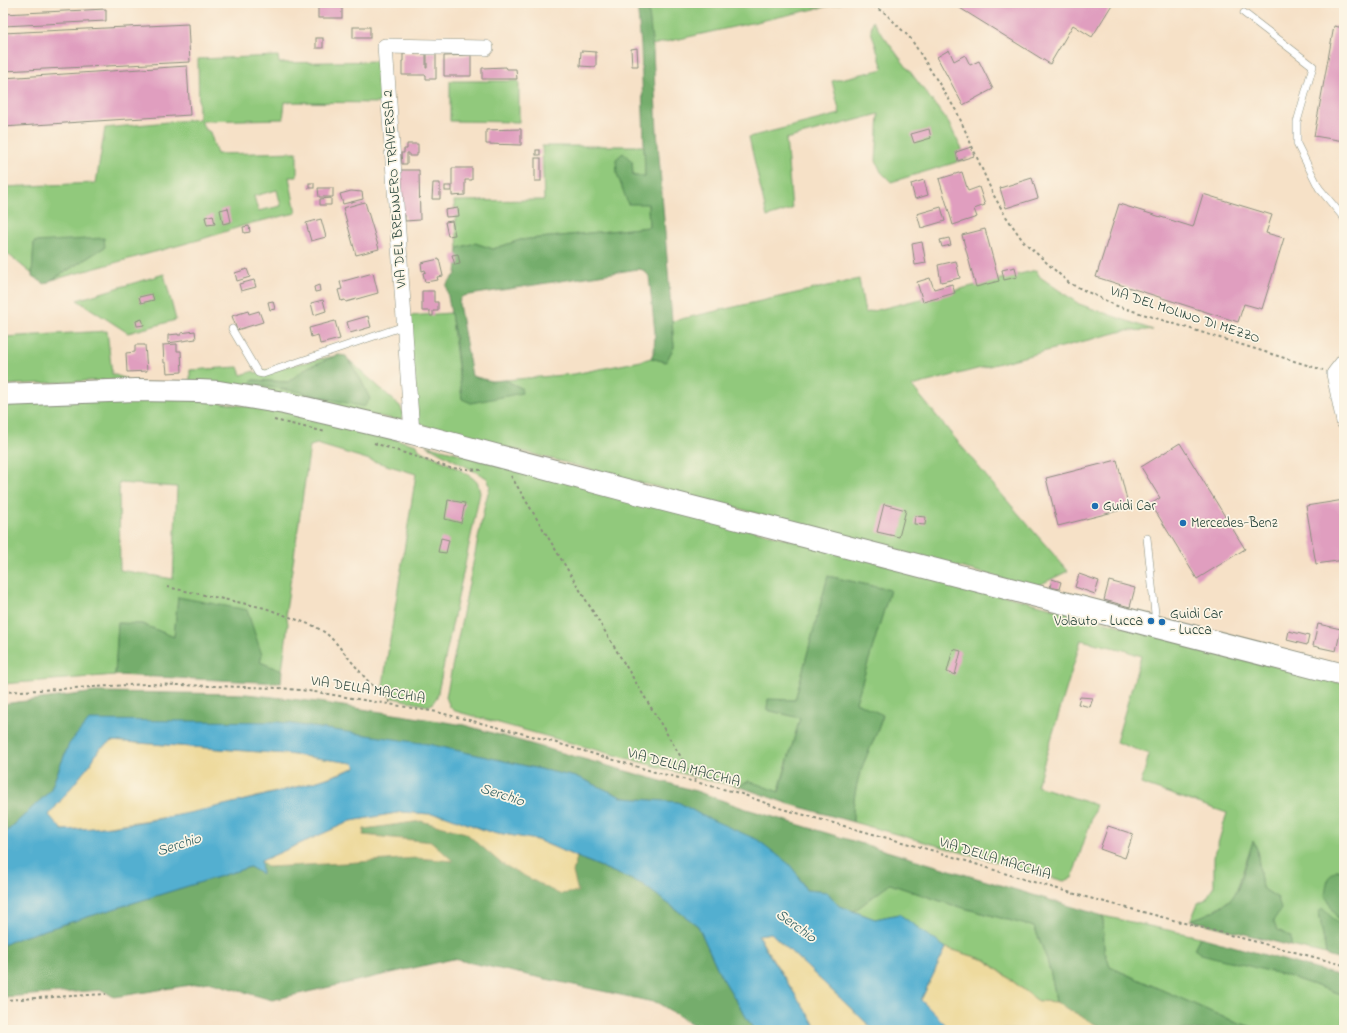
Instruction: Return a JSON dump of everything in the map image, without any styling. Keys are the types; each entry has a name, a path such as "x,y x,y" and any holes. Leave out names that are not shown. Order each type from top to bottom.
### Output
{"main road":[{"path":"3,395 136,390 199,390 284,403 412,433 637,493 1344,676"}],"street":[{"name":"VIA DEL BRENNERO TRAVERSA 2","path":"412,433 385,46 486,48"},
{"path":"1344,361 1334,374 1344,422"}],"lane":[{"path":"1244,13 1313,66 1297,122 1297,144 1320,188 1344,218"},
{"path":"232,329 258,372 263,374 404,326"},
{"path":"1147,538 1157,627"}],"path":[{"name":"VIA DEL MOLINO DI MEZZO","path":"868,3 885,12 911,40 957,112 993,194 1004,215 1024,241 1069,283 1117,306 1334,374"},
{"path":"272,419 333,433"},
{"path":"371,442 450,468 482,470"},
{"path":"516,476 509,474 696,782"},
{"path":"167,587 265,608 314,626 326,633 374,688 392,703"},
{"name":"VIA DELLA MACCHIA","path":"3,692 146,684 279,688 392,703 448,714 536,737 655,772 739,793 779,808 938,852 1075,894 1344,965"},
{"path":"3,1000 106,994"}],"green space":[{"path":"637,3 648,3 653,51 657,131 674,347 666,362 651,358 654,351 655,332 649,276 643,270 638,269 463,296 460,299 459,304 472,376 491,381 505,380 521,388 522,393 471,403 462,399 455,336 446,285 456,274 458,248 475,243 493,249 520,240 649,227 648,204 628,204 617,174 616,159 623,153 632,161 633,176 645,176 641,46"},
{"path":"842,3 652,45 648,4"},
{"path":"872,21 948,122 967,159 891,182 881,172 876,161 879,114 786,139 792,209 767,217 749,137 840,114 832,81 883,69 871,31"},
{"path":"278,56 279,63 381,61 385,103 285,102 283,119 201,121 205,129 210,132 217,154 297,152 297,177 289,177 296,213 252,223 202,239 52,280 105,247 34,242 32,274 3,250 3,187 96,183 105,128 199,119 198,59","holes":["277,190 281,206 258,211 254,196"]},
{"path":"450,81 519,81 519,122 450,121"},
{"path":"542,146 644,146 645,176 633,176 632,161 616,159 648,204 649,227 520,240 493,249 475,243 458,248 454,201 544,200"},
{"path":"104,238 105,247 45,284 32,276 34,242"},
{"path":"1036,270 1040,277 1079,304 1153,330 1123,331 912,386 991,482 1068,571 1035,587 419,424 408,316 451,313 462,398 521,388 505,380 574,374 651,358 666,362 674,347 672,321 859,279 865,313"},
{"path":"164,274 176,320 128,333 77,300"},
{"path":"107,331 112,374 127,379 3,385 3,337"},
{"path":"339,355 308,367 288,382 253,380 250,383 300,392 362,382 349,360 400,406 403,412 403,418 399,420 190,382 190,370 238,367 241,375 254,371 255,373"},
{"path":"339,355 346,356 362,382 370,399 364,407 300,392 249,384 253,380 288,382 308,367"},
{"path":"179,398 288,411 417,445 419,450 469,475 478,484 480,493 437,697 432,704 428,706 394,698 382,691 416,474 317,444 310,446 286,611 288,624 282,671 260,662 178,597 174,637 142,624 118,623 115,675 3,684 3,401","holes":["119,483 177,487 173,579 120,570"]},
{"path":"426,445 1344,684 1344,871 1336,870 1342,928 1319,912 1326,954 1291,946 1290,937 1278,930 1272,920 1278,898 1262,888 1257,849 1253,841 1235,895 1210,913 1191,920 1198,903 1206,899 1214,886 1214,857 1227,813 1141,784 1149,754 1116,742 1141,656 1124,650 1081,640 1037,786 1096,805 1072,878 1064,881 853,822 854,801 858,780 883,716 856,702 890,590 828,576 795,700 768,700 767,710 800,718 778,793 749,781 738,786 706,780 455,711 450,707 446,697 485,504 490,486 487,478"},
{"path":"828,576 890,590 856,702 883,715 858,780 854,801 853,822 786,803 738,786 749,781 779,792 800,718 767,710 768,699 795,700"},
{"path":"178,597 247,610 262,655 260,662 282,671 281,683 115,675 118,623 142,624 174,637"},
{"path":"96,692 246,694 317,702 464,725 696,791 743,808 1103,916 1104,949 1110,967 1223,1017 1260,1030 1105,1030 1056,1002 1048,964 1034,927 949,904 890,884 854,911 838,906 827,892 806,890 797,874 678,802 624,798 580,778 428,744 69,744 50,791 3,835 3,704"},
{"path":"421,821 466,833 502,864 577,892 573,872 577,857 642,884 698,926 720,974 754,1030 702,1030 658,1003 453,959 272,1000 209,982 114,997 102,990 3,997 3,945 19,938 250,867 262,873 261,861 269,867 416,858 452,861 432,842 363,835 364,829"},
{"path":"1253,841 1257,849 1262,888 1278,898 1281,909 1273,921 1278,930 1291,937 1291,946 1191,920 1220,908 1234,896"},
{"path":"1336,870 1344,871 1344,961 1330,957 1326,954 1319,912 1322,908 1342,927 1325,895 1328,878"},
{"path":"890,884 949,904 1034,927 1048,964 1056,1002 1038,1001 986,960 946,948 899,914 875,919 854,911"},
{"path":"1103,916 1200,937 1194,949 1284,975 1344,995 1344,1030 1260,1030 1223,1017 1110,967 1104,949"},
{"path":"1200,937 1344,977 1344,995 1284,975 1201,954 1194,949"}],"sand":[{"path":"111,741 287,754 354,763 357,767 315,782 194,813 96,828 62,830 48,816 91,763 99,749"},
{"path":"402,812 444,815 487,831 537,840 577,857 573,872 578,892 559,894 502,864 466,833 421,821 364,829 363,835 432,842 453,861 416,858 268,867 261,861 351,821"},
{"path":"771,933 874,1030 818,1030 758,935"},
{"path":"946,948 985,960 1038,1001 1056,1002 1105,1030 951,1030 921,1000"}],"water":[{"name":"Serchio","path":"89,720 279,722 428,744 580,778 624,798 678,802 701,815 758,840 789,864 797,874 806,890 827,892 839,906 875,919 899,914 946,948 921,1000 951,1030 874,1030 771,933 758,935 818,1030 754,1030 720,974 698,926 642,884 537,840 487,831 444,815 402,812 351,821 261,861 262,874 250,867 19,938 3,945 3,835 50,791 69,744","holes":["112,741 287,754 353,763 357,767 319,781 254,798 135,823 86,829 62,830 49,815 91,763 99,749"]}],"building":[{"path":"318,3 342,3 342,18 318,18"},
{"path":"957,3 1113,3 1092,37 1073,25 1050,64 955,5"},
{"path":"106,9 106,21 3,26 3,14"},
{"path":"188,24 190,62 3,71 3,33"},
{"path":"1334,26 1344,28 1344,141 1314,136"},
{"path":"353,27 370,27 370,38 353,38"},
{"path":"316,38 323,38 323,48 316,48"},
{"path":"637,48 638,66 632,66 631,49"},
{"path":"949,50 954,61 965,55 970,65 979,61 993,89 963,105 937,57"},
{"path":"581,51 596,52 596,67 580,66"},
{"path":"427,52 436,52 436,79 426,79 426,75 402,75 403,54 426,54 427,68"},
{"path":"471,55 471,76 444,76 444,56"},
{"path":"187,66 190,115 3,127 3,78"},
{"path":"506,67 507,69 516,69 517,79 482,79 482,68"},
{"path":"521,129 521,145 486,144 486,130"},
{"path":"929,129 931,138 914,143 911,134"},
{"path":"407,144 418,144 418,153 417,156 409,156 409,153 407,153 407,164 402,164 401,153 404,153 404,149 407,149"},
{"path":"971,147 974,156 958,161 956,152"},
{"path":"536,150 540,150 540,155 536,155"},
{"path":"535,158 541,158 541,181 535,181"},
{"path":"452,168 472,168 472,180 465,180 465,195 452,196"},
{"path":"399,170 419,170 420,220 405,221 405,215 399,215"},
{"path":"962,172 968,191 979,187 985,205 974,209 977,217 953,225 939,179"},
{"path":"1032,178 1038,198 1006,208 1000,188"},
{"path":"924,180 928,195 915,199 911,184"},
{"path":"309,183 314,183 314,188 309,188"},
{"path":"433,183 440,183 440,199 432,199"},
{"path":"445,186 451,186 451,191 445,191"},
{"path":"318,188 333,188 333,197 319,197"},
{"path":"351,191 362,192 363,199 343,204 340,194"},
{"path":"1203,194 1272,215 1266,233 1284,238 1262,309 1244,304 1238,322 1096,277 1119,204 1193,227"},
{"path":"331,198 331,205 320,205 320,199"},
{"path":"365,202 379,249 356,255 343,208"},
{"path":"941,207 945,221 921,228 917,214"},
{"path":"228,208 231,222 223,224 220,210"},
{"path":"458,208 459,216 446,217 445,210"},
{"path":"213,215 215,224 207,225 205,217"},
{"path":"321,219 326,237 311,241 306,223"},
{"path":"452,221 455,235 448,236 445,222"},
{"path":"249,226 250,232 244,233 243,227"},
{"path":"985,229 999,281 976,287 962,235"},
{"path":"949,238 951,245 942,247 940,240"},
{"path":"922,242 926,263 915,265 912,244"},
{"path":"458,254 460,264 455,265 452,255"},
{"path":"439,259 443,276 437,277 438,280 425,282 423,273 426,272 425,270 422,271 421,263"},
{"path":"956,261 960,278 941,282 938,265"},
{"path":"1015,267 1017,277 1004,280 1002,270"},
{"path":"247,269 250,277 237,281 235,273"},
{"path":"373,273 378,293 346,302 345,300 341,301 338,290 342,289 340,282"},
{"path":"930,278 934,289 952,284 955,293 923,302 917,282"},
{"path":"254,280 256,287 241,291 239,284"},
{"path":"319,285 320,291 315,292 314,287"},
{"path":"422,291 434,291 434,302 438,302 438,311 433,311 433,316 430,316 430,311 422,311"},
{"path":"152,294 154,300 141,303 139,297"},
{"path":"323,300 326,311 314,315 311,303"},
{"path":"273,301 275,309 270,310 268,302"},
{"path":"248,311 249,314 259,311 263,322 237,330 232,316"},
{"path":"368,316 371,327 350,333 347,322"},
{"path":"142,319 144,325 137,326 136,321"},
{"path":"335,321 340,339 320,344 318,335 311,337 309,328"},
{"path":"195,331 196,339 168,343 168,335 181,335 181,333"},
{"path":"177,344 177,351 181,351 182,372 167,373 166,363 164,363 163,345"},
{"path":"135,345 145,345 147,371 127,372 126,353 135,352"},
{"path":"1180,443 1245,549 1197,579 1151,504 1160,498 1141,467"},
{"path":"1117,460 1129,508 1058,526 1046,478"},
{"path":"448,500 465,503 461,523 445,519"},
{"path":"1344,500 1344,560 1316,564 1306,506"},
{"path":"884,504 906,510 899,537 877,532"},
{"path":"915,516 926,517 925,525 914,524"},
{"path":"441,538 449,540 446,553 438,552"},
{"path":"1079,574 1099,581 1095,594 1075,587"},
{"path":"1052,579 1061,582 1059,589 1050,587"},
{"path":"1109,581 1135,588 1130,607 1104,600"},
{"path":"1318,624 1341,629 1336,651 1313,646"},
{"path":"1289,631 1309,636 1307,645 1287,640"},
{"path":"953,649 961,651 955,675 947,672"},
{"path":"1080,697 1093,698 1090,707 1078,704"},
{"path":"1108,826 1133,834 1125,858 1100,849"}],"place":[{"name":"Guidi Car","path":"1095,506"},
{"name":"Mercedes-Benz","path":"1183,523"},
{"name":"Volauto - Lucca","path":"1151,621"},
{"name":"Guidi Car - Lucca","path":"1162,622"}]}
